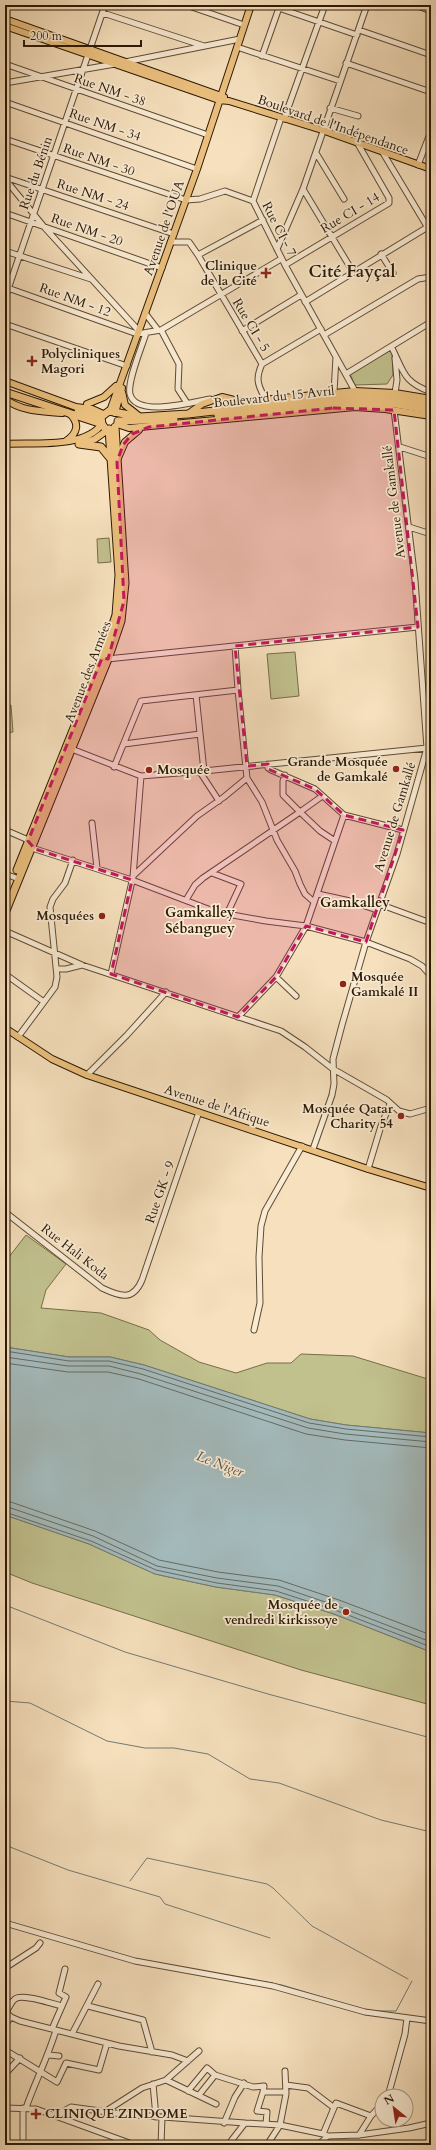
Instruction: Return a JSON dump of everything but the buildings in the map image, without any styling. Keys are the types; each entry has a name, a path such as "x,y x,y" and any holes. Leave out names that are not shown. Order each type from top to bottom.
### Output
{"highway":[{"path":"5,388 88,414 106,415 115,425"},
{"path":"5,392 69,413 106,415"},
{"name":"Boulevard du 15 Avril","path":"106,415 140,417 188,414 347,396 391,398 431,405"},
{"name":"Boulevard du 15 Avril","path":"115,425 150,424 354,402 396,404 431,410"},
{"name":"Avenue des Armées","path":"5,900 16,878 105,658 116,615 119,583 114,460 115,425 106,415"},
{"path":"79,444 101,447 114,460"},
{"name":"Avenue des Armées","path":"5,913 16,878"}],"main road":[{"name":"Avenue de l'OUA","path":"106,415 121,384 138,332 197,169 251,5"},
{"name":"Boulevard de l'Indépendance","path":"5,19 90,52 114,64 220,97"},
{"name":"Boulevard de l'Indépendance","path":"5,26 128,62 229,101 322,130 431,169"},
{"path":"5,381 67,402 80,408 92,409 106,415"},
{"path":"87,404 104,397 121,384"},
{"path":"121,384 122,397 126,405 140,417"},
{"name":"Boulevard du 15 Avril","path":"188,414 215,398 227,398 242,402 355,391 395,393 431,399"},
{"path":"5,399 26,410 88,414"},
{"path":"67,402 87,404 106,415"},
{"name":"Boulevard du 15 Avril","path":"115,425 125,432 139,430 150,424 344,408 394,410 431,416"},
{"path":"64,441 74,435 77,429 76,421 69,413"},
{"path":"5,444 64,441 86,437 106,415"},
{"path":"64,441 79,444 91,441 115,425"},
{"path":"114,460 125,442 139,430"},
{"name":"Avenue de l'Afrique","path":"5,1028 52,1059 87,1074 313,1149 368,1169 431,1188"}],"street":[{"name":"Rue du Bénin","path":"5,298 7,288 20,256 105,5"},
{"path":"186,5 244,25"},
{"path":"270,5 280,7 319,22 358,32 431,55"},
{"path":"253,201 325,5"},
{"path":"277,249 303,189 316,153 322,130 367,5"},
{"path":"415,5 431,11"},
{"path":"262,56 280,7"},
{"path":"103,13 206,47"},
{"path":"5,83 128,62 240,39"},
{"path":"237,47 340,81"},
{"path":"346,63 431,92"},
{"name":"Rue NM - 38","path":"5,64 208,135"},
{"name":"Rue NM - 34","path":"5,102 197,169"},
{"path":"330,108 358,116"},
{"path":"418,165 431,131"},
{"name":"Rue NM - 30","path":"5,139 186,200"},
{"name":"Rue CI - 14","path":"284,265 389,203 390,200 358,144"},
{"path":"316,153 344,199"},
{"path":"383,153 429,226 431,233"},
{"path":"5,178 45,228 138,332 146,333 159,330 282,259"},
{"name":"Rue NM - 24","path":"5,178 174,234"},
{"path":"303,189 333,236 353,272"},
{"name":"Rue CI - 7","path":"186,200 200,199 225,191 253,201 284,265 355,391"},
{"name":"Rue NM - 20","path":"5,213 162,268"},
{"path":"198,255 262,220"},
{"path":"305,302 381,254 429,226"},
{"name":"Rue CI - 5","path":"171,242 190,242 198,255 262,364 257,374 258,385 264,396"},
{"path":"5,251 93,280"},
{"path":"381,254 393,273"},
{"path":"324,336 418,279 431,277"},
{"name":"Rue NM - 12","path":"7,288 138,332"},
{"path":"242,331 301,295"},
{"path":"145,313 159,330 179,364 178,389 187,404"},
{"path":"346,374 392,348 431,322"},
{"path":"5,324 126,367"},
{"path":"262,364 321,329"},
{"path":"146,333 131,382 130,396 135,401 146,406 162,407 187,404 215,398"},
{"path":"392,348 411,383 431,392"},
{"path":"392,348 396,362 395,393"},
{"path":"334,392 336,356"},
{"name":"Avenue de Gamkallé","path":"313,1149 332,1095 334,1084 333,1069 339,1036 366,942 404,830 427,748 418,627 400,447 394,427 394,410"},
{"path":"400,447 431,457"},
{"path":"408,527 431,534"},
{"path":"105,658 418,627"},
{"path":"234,646 247,778 262,802 274,829 277,840 295,871 305,894 314,902"},
{"path":"114,767 141,701 238,690"},
{"path":"196,695 202,772 220,801"},
{"path":"124,744 200,734"},
{"path":"69,748 114,767 141,776 202,772 427,748"},
{"path":"268,764 269,769 311,787 344,815 404,830"},
{"path":"285,775 283,782 283,795 320,831 335,841"},
{"path":"111,974 132,878 141,776"},
{"path":"132,878 197,816 220,801 247,778"},
{"path":"186,900 195,885 321,797"},
{"path":"238,1017 276,977 306,926 344,815"},
{"path":"92,823 97,868"},
{"path":"5,830 30,844 35,849 132,878 216,912 306,926 366,942 410,959 422,966 431,976"},
{"path":"18,1037 56,986 58,969 50,910 53,899 65,882 72,860"},
{"path":"212,873 241,884 227,914"},
{"path":"5,874 16,878"},
{"path":"318,894 378,907 431,922"},
{"path":"5,931 82,965 281,1031 305,1047 333,1069 387,1100 390,1104 406,1114 431,1108"},
{"path":"58,969 66,969 82,965"},
{"path":"5,974 44,1002"},
{"path":"276,977 296,996"},
{"path":"87,1074 127,1035 166,992"},
{"path":"368,1169 381,1126 390,1104"},
{"name":"Rue GK - 9","path":"136,1291 142,1280 200,1112"},
{"path":"254,1330 260,1303 259,1257 265,1211 302,1146"},
{"name":"Rue Hali Koda","path":"5,1212 102,1288 123,1296 132,1295 136,1291"},
{"path":"5,1923 135,1961 273,1986 365,2012 431,2021"},
{"path":"5,1967 36,1948 40,1943"},
{"path":"23,2145 24,2108 49,2055 54,2030 66,1997 59,1993 65,1969"},
{"path":"72,2034 79,2019 88,2006 98,1984"},
{"path":"62,2006 33,1998 19,1997 15,1998 5,2012 11,2017 54,2030 107,2043 172,2055 188,2061"},
{"path":"88,2006 113,2014 142,2019 144,2021 152,2052"},
{"path":"5,2025 11,2017"},
{"path":"390,2088 405,2034 406,2018"},
{"path":"5,2050 58,2082 66,2063 99,2070 107,2043"},
{"path":"106,2111 141,2089 166,2080 199,2051"},
{"path":"49,2055 59,2056"},
{"path":"5,2074 20,2058"},
{"path":"188,2091 206,2068 215,2075 253,2087 264,2086 264,2092 257,2111 267,2112 266,2124"},
{"path":"268,2145 280,2125 286,2092 285,2071"},
{"path":"199,2094 215,2075"},
{"path":"166,2080 188,2091 199,2094 216,2104"},
{"path":"224,2122 235,2097 244,2083"},
{"path":"153,2084 156,2117"},
{"path":"286,2085 308,2088 333,2107"},
{"path":"264,2092 286,2092"},
{"path":"318,2145 325,2135 333,2107 337,2102 371,2116"},
{"path":"57,2115 71,2107 156,2117 280,2125 325,2135 359,2135 431,2123"},
{"path":"5,2108 24,2108 57,2115 133,2145"},
{"path":"359,2135 374,2113"},
{"path":"161,2145 162,2117"},
{"path":"228,2145 245,2123"},
{"path":"426,2145 431,2142"}],"highlighted area":[{"path":"333,408 394,410 418,627 235,646 247,766 268,764 268,769 315,789 344,815 403,830 366,942 306,926 276,977 238,1017 111,974 132,880 35,849 28,841 102,658 108,659 124,601 117,462 123,445 132,434 149,427"}],"green space":[{"path":"389,351 392,352 393,375 387,384 355,385 350,374"},
{"path":"109,538 111,562 98,563 97,539"},
{"path":"295,652 299,696 271,699 267,654"},
{"path":"11,705 13,732 5,733 5,706"},
{"path":"26,1235 66,1264 46,1290 41,1308 101,1313 149,1330 160,1340 199,1362 236,1373 267,1363 291,1363 301,1354 353,1356 431,1380 431,1433 346,1425 310,1419 144,1365 110,1357 69,1357 5,1347 5,1262"},
{"path":"5,1515 89,1544 155,1574 216,1587 275,1595 334,1614 431,1652 431,1705 301,1670 32,1583 5,1572"}],"water":[{"name":"Le Niger","path":"5,1347 69,1357 110,1357 144,1365 310,1419 346,1425 431,1433 431,1652 334,1614 275,1595 216,1587 155,1574 89,1544 5,1515"}],"waterway":[{"path":"5,1605 125,1652 268,1694 431,1738"},
{"path":"5,1701 30,1703 107,1741 145,1748 174,1748 208,1754 250,1779 279,1783 381,1820 431,1832"},
{"path":"5,1845 68,1870 160,1897 165,1904 270,1938"},
{"path":"130,1881 147,1858 267,1884 312,1926 408,1979"},
{"path":"75,1941 122,1955"},
{"path":"227,1975 282,1985 352,2006"},
{"path":"374,2011 396,2011 412,1981"}],"place":[{"name":"Clinique de la Cité","path":"266,273"},
{"name":"Polycliniques Magori","path":"32,361"},
{"name":"Grande Mosquée de Gamkalé","path":"396,769"},
{"name":"Mosquée","path":"149,770"},
{"name":"Mosquées","path":"102,916"},
{"name":"Mosquée Gamkalé II","path":"343,984"},
{"name":"Mosquée Qatar Charity 54","path":"401,1116"},
{"name":"Mosquée de vendredi kirkissoye","path":"346,1612"},
{"name":"CLINIQUE ZINDOME","path":"36,2114"}],"district":[{"name":"Cité Fayçal","path":"352,271"},
{"name":"Gamkalley","path":"355,902"},
{"name":"Gamkalley Sébanguey","path":"200,920"}]}
